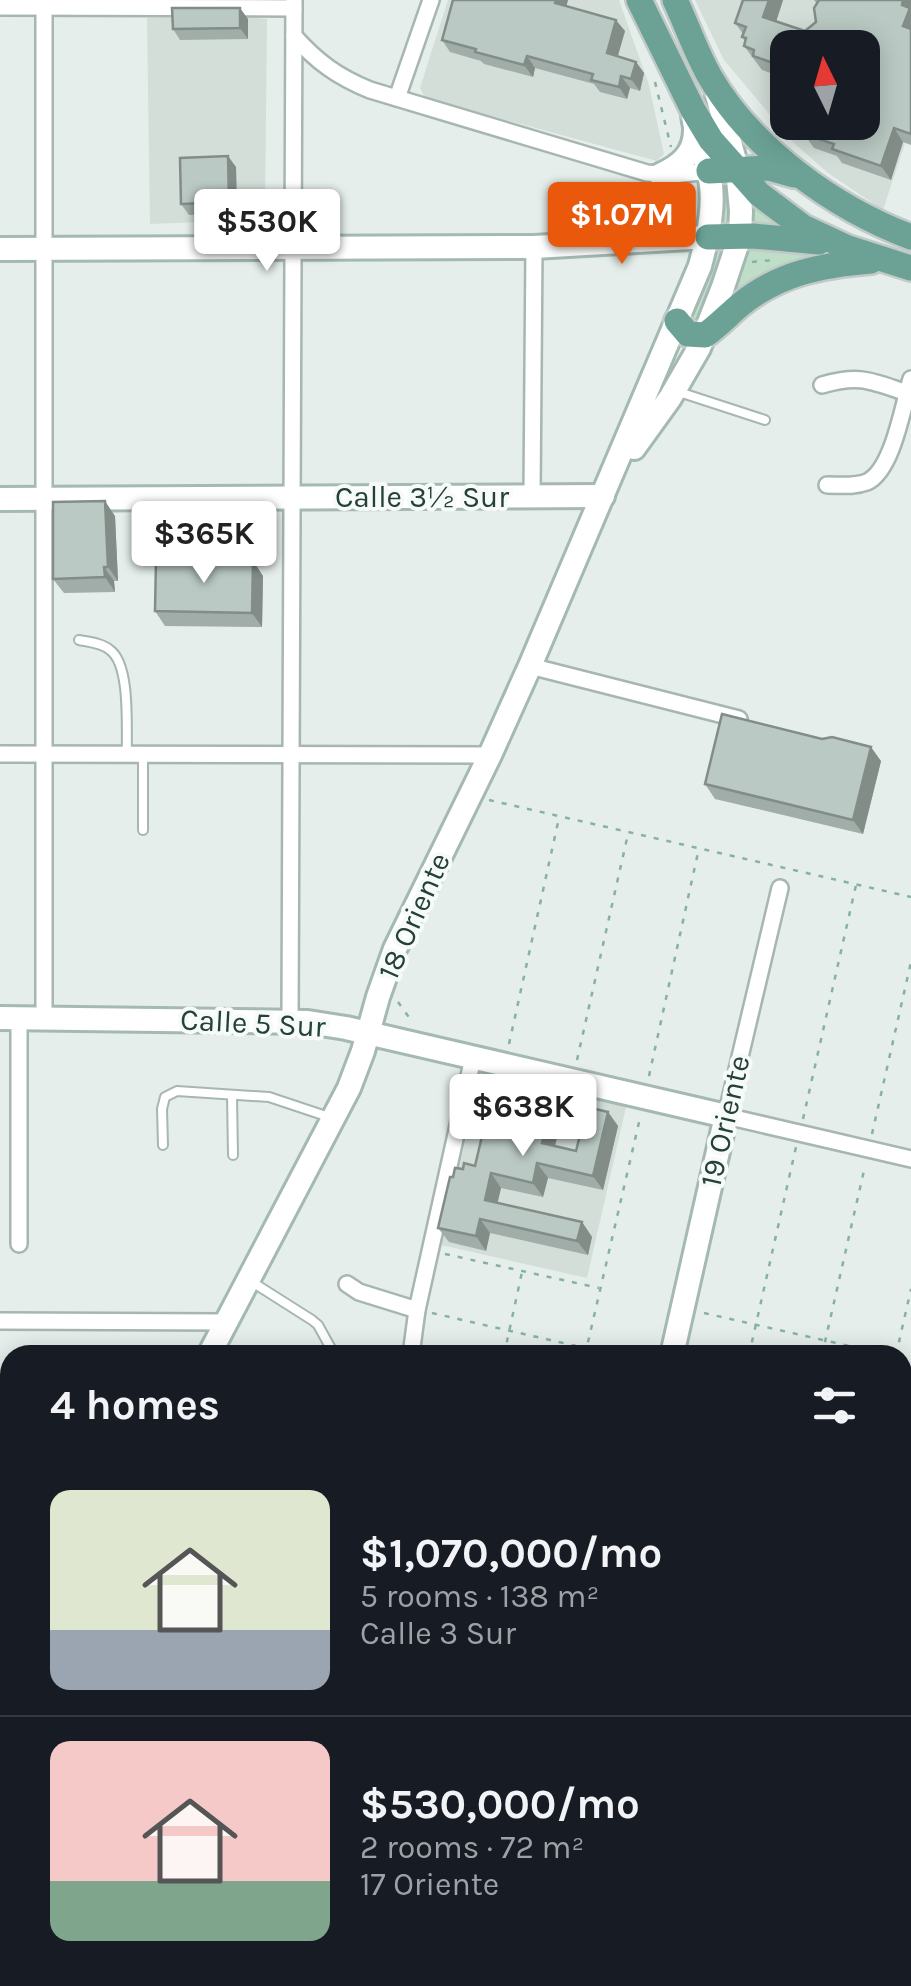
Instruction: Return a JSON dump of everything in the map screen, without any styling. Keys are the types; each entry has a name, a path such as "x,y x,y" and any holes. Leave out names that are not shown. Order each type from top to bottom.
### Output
{"main road":[{"path":"639,0 694,120 759,194 804,228 911,272"},
{"path":"676,0 710,76 745,123 808,181 862,215 911,237"},
{"path":"709,172 769,168 808,181"},
{"path":"708,236 736,247 804,239 848,248"},
{"path":"677,321 688,334 702,341 753,295 797,272 880,260"}],"street":[{"path":"398,98 431,0"},
{"path":"44,4 44,1018"},
{"path":"0,7 294,4 290,1021"},
{"path":"294,36 338,76 370,90 660,175 709,172"},
{"name":"18 Oriente","path":"608,484 675,390 702,341 736,247 742,211 737,168 710,76"},
{"path":"660,175 690,154 695,140 694,120"},
{"name":"18 Oriente","path":"214,1345 348,1088 386,972 530,666 700,266 712,208 709,172 694,120"},
{"path":"0,249 534,247 708,236"},
{"path":"532,496 534,247"},
{"path":"702,341 726,332 766,298 812,275 840,268 911,272"},
{"path":"822,385 864,379 909,386 879,474 852,486 826,484"},
{"name":"Calle 3½ Sur","path":"0,499 532,496 608,484"},
{"path":"530,666 762,725"},
{"path":"0,754 490,755"},
{"name":"19 Oriente","path":"674,1345 780,888"},
{"path":"10,1018 18,1244"},
{"name":"Calle 5 Sur","path":"10,1018 290,1021 326,1025 911,1159"},
{"path":"412,1345 473,1058"},
{"path":"347,1284 359,1292 417,1310"},
{"path":"0,1321 226,1322"}],"lane":[{"path":"675,390 765,420"},
{"path":"79,640 106,647 115,653 122,667 143,830"},
{"path":"164,1145 162,1109 165,1097 177,1092 269,1097 332,1118"},
{"path":"232,1096 233,1155"},
{"path":"248,1280 312,1320 329,1345"}],"path":[{"path":"736,247 748,262 789,258 797,272"},
{"path":"470,796 911,898"},
{"path":"504,1065 560,816"},
{"path":"573,1081 629,832"},
{"path":"588,1345 699,848"},
{"path":"430,1250 600,1288"},
{"path":"506,1345 522,1271"},
{"path":"898,1345 911,1289"},
{"path":"683,1308 846,1345"},
{"path":"417,1310 573,1345"}],"shaded area":[{"path":"448,0 619,0 649,85 664,154 657,161 425,98 420,88"},
{"path":"695,0 911,0 911,125 883,210 828,173 791,140 880,140 880,30 770,30 770,115 724,60"},
{"path":"147,18 267,19 265,212 251,220 150,224"},
{"path":"481,1074 626,1107 587,1278 441,1245"}],"green space":[{"path":"736,190 806,251 837,259 713,325 687,326 716,250 720,191"}],"building":[{"path":"453,0 556,0 555,3 616,20 607,53 636,62 631,79 621,76 619,87 591,80 593,74 527,56 524,65 442,40"},
{"path":"743,0 769,0 763,17 802,30 770,30 770,62 753,56 754,50 744,46 746,27 735,23"},
{"path":"819,0 903,0 902,5 910,8 903,26 911,29 911,134 894,128 881,166 832,149 834,144 822,140 880,140 880,30 806,30 816,22 814,8"},
{"path":"172,8 240,8 240,28 173,29"},
{"path":"228,156 229,202 181,204 180,158"},
{"path":"105,501 105,577 53,579 53,502"},
{"path":"156,560 253,561 252,613 155,611"},
{"path":"722,714 871,747 853,820 705,784"},
{"path":"481,1082 608,1112 593,1176 537,1163 533,1183 491,1173 485,1200 582,1222 577,1241 480,1219 476,1236 438,1228 455,1168 463,1169 464,1163 475,1166 490,1102 477,1099","holes":["548,1119 582,1127 576,1151 542,1143"]}]}
